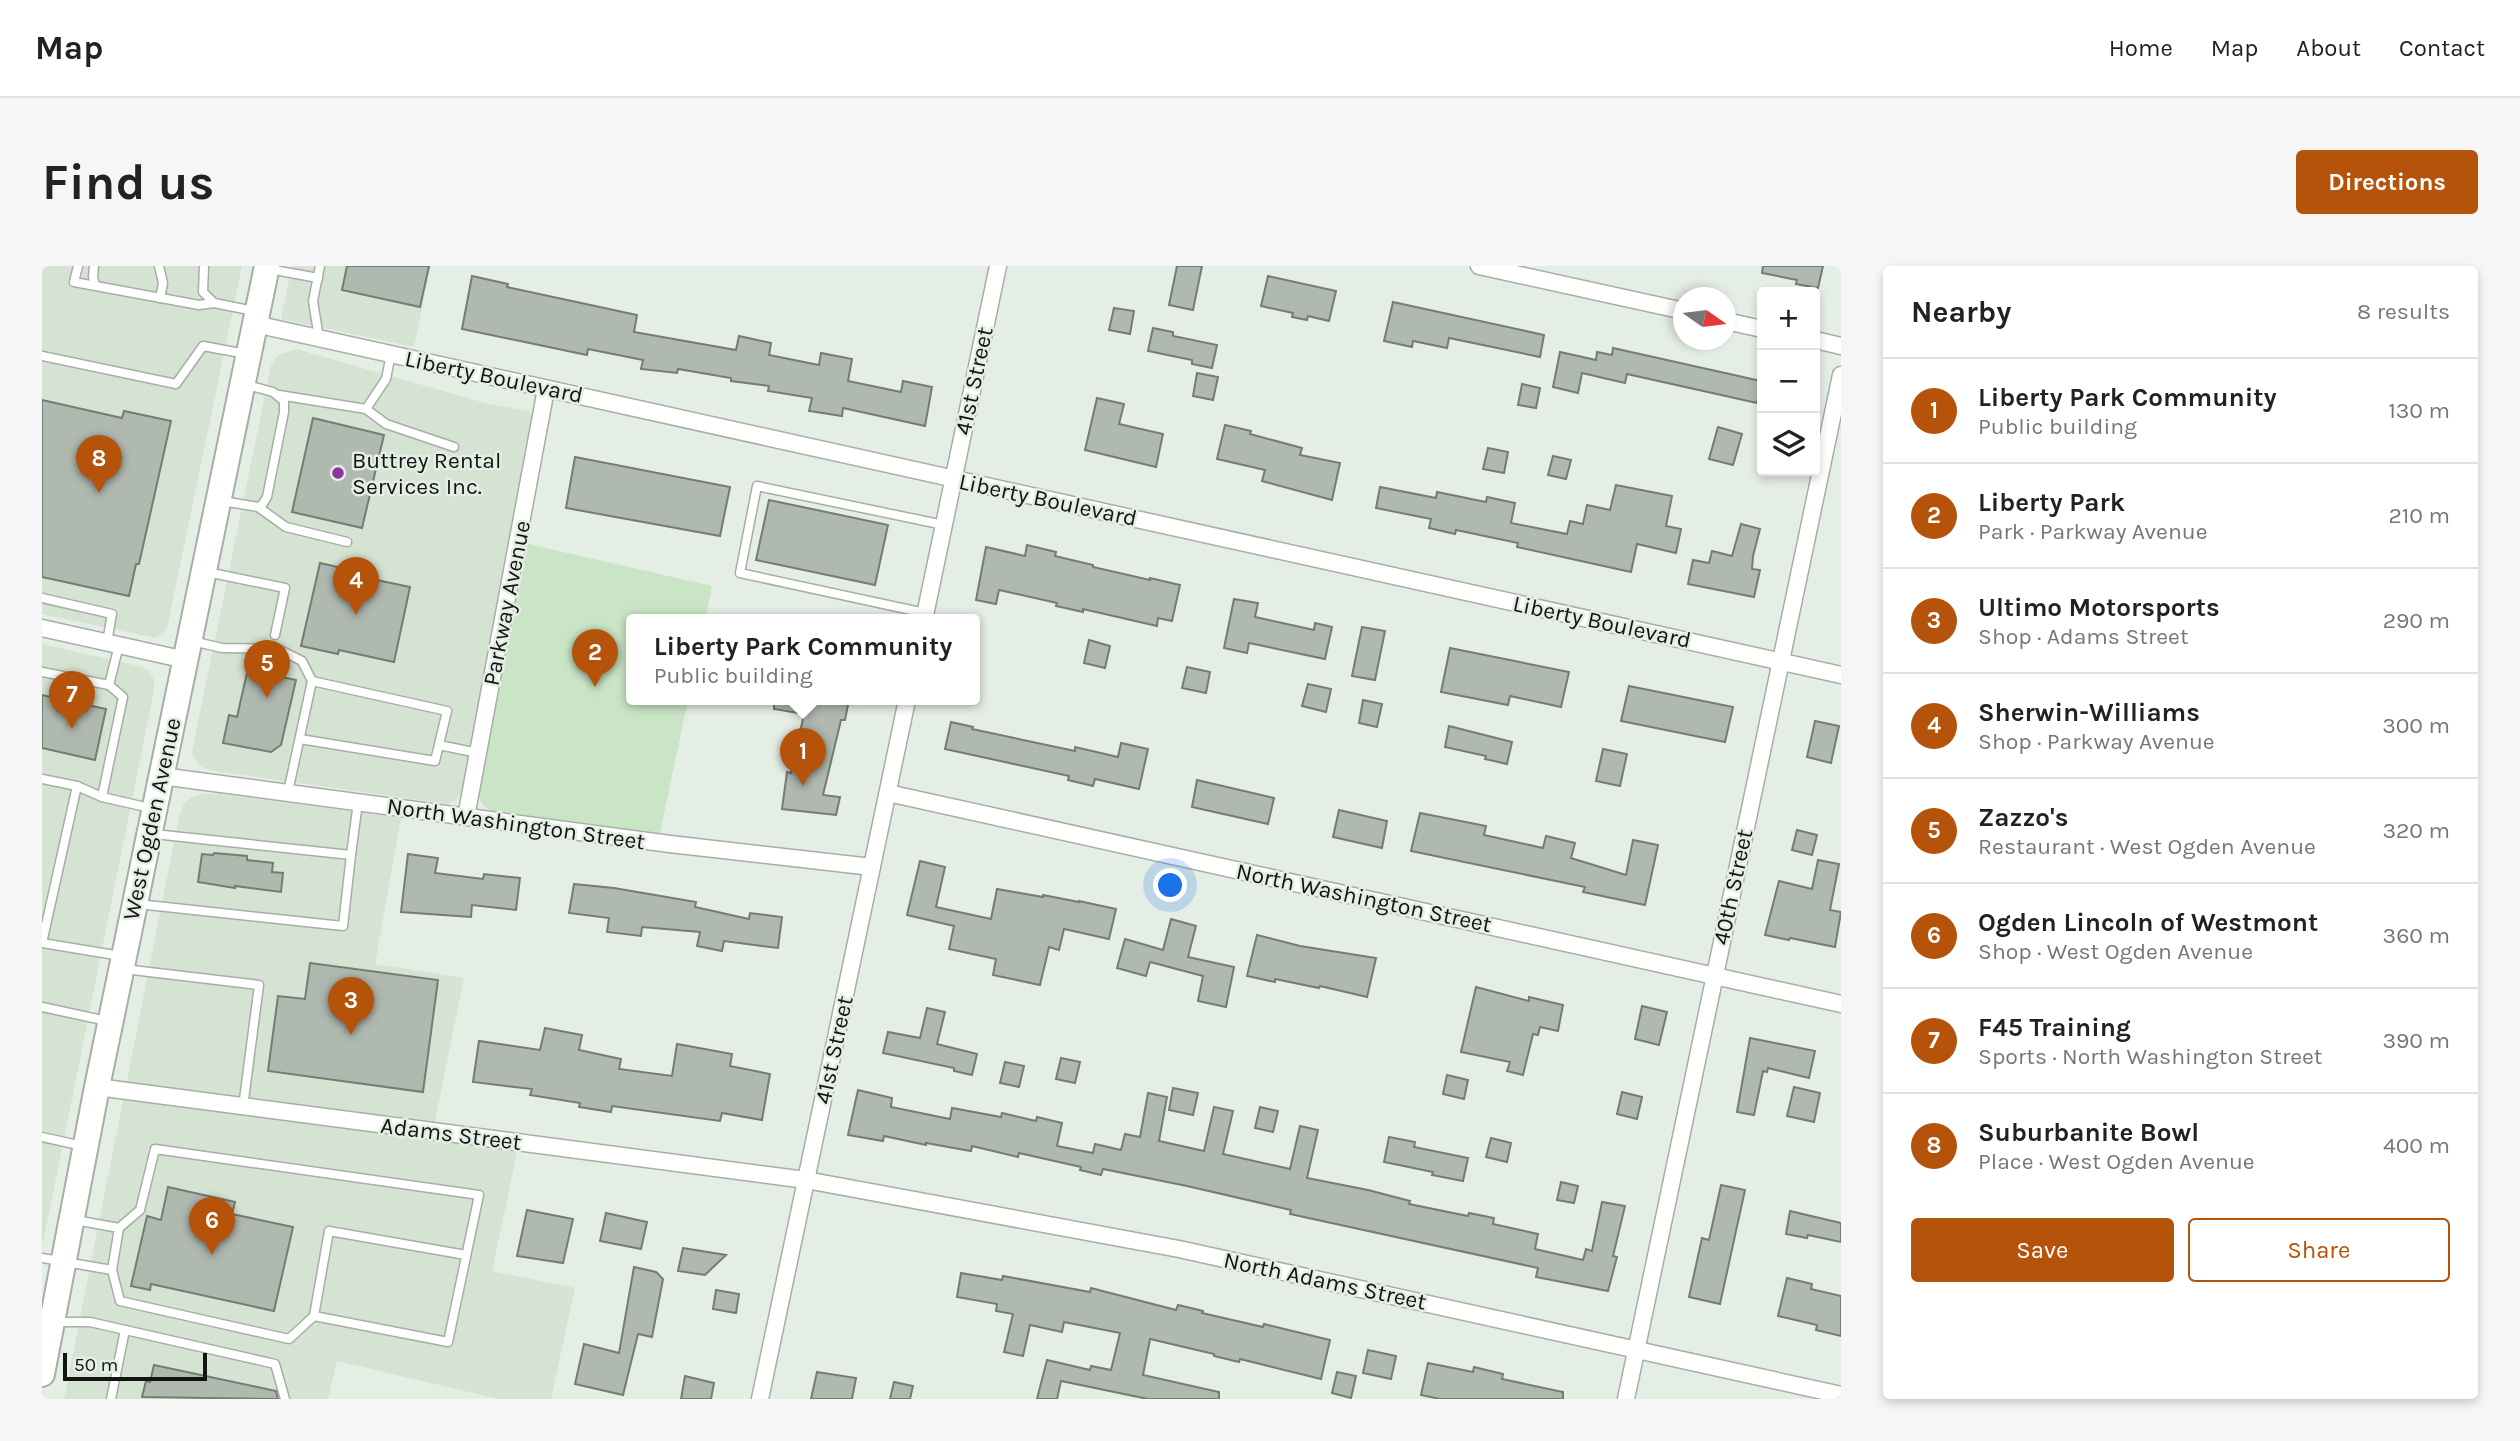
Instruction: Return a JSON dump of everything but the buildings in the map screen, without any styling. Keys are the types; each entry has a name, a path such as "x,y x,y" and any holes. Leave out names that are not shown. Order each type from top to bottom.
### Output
{"main road":[{"name":"West Ogden Avenue","path":"42,1374 53,1260 72,1220 96,1087 267,267"}],"street":[{"name":"41st Street","path":"925,614 998,266"},
{"path":"1479,266 1673,309"},
{"name":"Liberty Boulevard","path":"256,318 319,338 1841,675"},
{"path":"1736,323 1757,328"},
{"path":"1820,341 1841,346"},
{"name":"40th Street","path":"1626,1399 1841,375"},
{"name":"Parkway Avenue","path":"466,817 546,388"},
{"path":"42,628 113,644 188,650"},
{"name":"41st Street","path":"760,1399 906,705"},
{"name":"North Washington Street","path":"161,776 670,844 872,867"},
{"name":"North Washington Street","path":"888,793 1841,1004"},
{"name":"Adams Street","path":"96,1087 806,1180"},
{"name":"North Adams Street","path":"806,1180 1179,1249 1841,1395"}],"lane":[{"path":"78,266 74,282 199,305 214,303"},
{"path":"94,266 95,285"},
{"path":"159,266 163,273 160,298"},
{"path":"204,266 203,292 214,303 256,318"},
{"path":"319,338 313,301 320,266"},
{"path":"267,267 318,278"},
{"path":"42,356 176,384 203,346 249,354"},
{"path":"366,409 386,379 391,354"},
{"path":"242,384 279,395 366,409 386,424 454,447"},
{"path":"258,507 267,497 284,412 284,401 279,395"},
{"path":"916,614 740,573 757,486 944,525"},
{"path":"219,501 258,507 286,527 347,542"},
{"path":"204,572 285,588 275,635"},
{"path":"42,598 112,614 113,644 109,685"},
{"path":"188,650 278,649 302,662 312,681 288,792"},
{"path":"42,672 109,685 123,697 102,797"},
{"path":"300,739 435,761 447,711 312,681"},
{"path":"439,745 478,753"},
{"path":"42,779 155,809"},
{"path":"76,786 42,943 122,963 259,985 243,1107"},
{"path":"135,904 343,926 359,802"},
{"path":"149,833 351,855"},
{"path":"42,1007 110,1022"},
{"path":"42,1137 86,1147"},
{"path":"314,1317 448,1342 466,1255 478,1195 155,1149 140,1210 119,1228 112,1270 120,1301 289,1339 314,1317 329,1231 466,1255"},
{"path":"72,1220 119,1228"},
{"path":"53,1260 112,1270"},
{"path":"47,1321 90,1322 275,1363 285,1399"},
{"path":"111,1399 125,1330"}],"shaded area":[{"path":"42,266 242,266 169,619 166,630 155,638 42,614"},
{"path":"292,266 431,266 414,347 281,319"},
{"path":"296,349 489,404 529,411 535,429 462,791 455,801 447,804 214,771 202,767 192,752 271,365 278,355"},
{"path":"42,644 143,667 150,672 154,680 154,690 42,1248"},
{"path":"202,794 401,818 375,964 464,978 435,1122 521,1134 492,1271 575,1288 551,1399 499,1399 337,1361 328,1399 64,1399 179,817 184,803"}],"green space":[{"path":"528,544 712,586 706,614 626,614 626,705 687,705 660,833 493,811 486,808 478,789"}],"place":[{"name":"Buttrey Rental Services Inc.","path":"338,473"},
{"name":"Suburbanite Bowl","path":"99,493"},
{"name":"Sherwin-Williams","path":"356,615"},
{"name":"Liberty Park","path":"595,687"},
{"name":"Zazzo's","path":"267,698"},
{"name":"F45 Training","path":"72,729"},
{"name":"Liberty Park Community","path":"803,786"},
{"name":"Ultimo Motorsports","path":"351,1035"},
{"name":"Ogden Lincoln of Westmont","path":"212,1255"}]}
